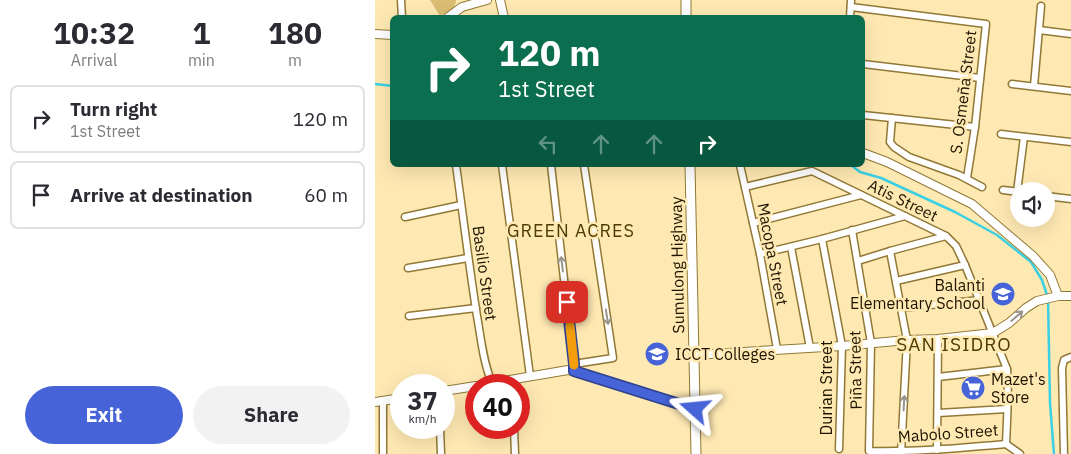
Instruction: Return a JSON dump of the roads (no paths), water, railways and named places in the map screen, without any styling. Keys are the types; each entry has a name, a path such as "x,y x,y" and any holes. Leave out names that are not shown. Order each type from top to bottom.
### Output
{"main road":[{"path":"686,0 687,15"},
{"name":"Sumulong Highway","path":"690,167 696,454"}],"street":[{"path":"401,0 403,15"},
{"path":"450,15 461,3 487,0"},
{"path":"500,0 503,15"},
{"name":"S. Osmeña Street","path":"851,3 986,24 975,127 967,178"},
{"path":"1034,86 1041,6"},
{"path":"1039,30 1071,34"},
{"path":"375,34 390,35"},
{"path":"865,64 980,78"},
{"path":"1012,84 1071,91"},
{"path":"865,115 975,127"},
{"path":"892,118 890,142 894,147 909,156 967,178 983,187"},
{"path":"1001,134 1071,142"},
{"path":"1019,182 1024,137"},
{"path":"865,154 887,162 972,204 1033,256 1050,276 1058,296"},
{"name":"Basilio Street","path":"456,167 468,258 484,356 489,374"},
{"path":"503,167 529,374"},
{"path":"551,167 574,368"},
{"path":"530,376 574,368 613,358 584,167"},
{"name":"Macopa Street","path":"740,167 760,254 777,349"},
{"name":"Atis Street","path":"745,187 812,171 946,236 956,246 993,333"},
{"path":"1003,190 1010,191"},
{"path":"753,222 861,195"},
{"path":"1055,197 1071,199"},
{"path":"405,217 461,204"},
{"path":"760,254 905,216"},
{"name":"Piña Street","path":"852,230 871,343 869,450"},
{"path":"858,261 946,236"},
{"name":"Durian Street","path":"821,239 841,346 839,449"},
{"path":"791,247 810,348"},
{"path":"890,251 907,340 902,453"},
{"path":"408,268 468,258"},
{"path":"896,281 965,265"},
{"path":"694,355 938,339 993,333 1037,301 1058,296 1071,296"},
{"path":"901,308 980,300"},
{"path":"409,316 476,308"},
{"name":"Mabolo Street","path":"869,450 902,453 1006,444 1009,386 1007,369 993,333"},
{"path":"937,450 938,339"},
{"path":"1064,454 1062,368 1064,360 1071,357"},
{"path":"574,368 695,409"},
{"path":"938,377 1007,369"},
{"path":"379,401 383,454"},
{"path":"938,413 1007,409"},
{"path":"440,439 441,454"},
{"path":"514,439 515,454"},
{"path":"1006,444 1020,454"}],"waterway":[{"path":"375,84 390,86"},
{"path":"854,167 860,172 881,178 955,212 997,235 1031,262 1042,280 1048,298 1050,403 1054,454"}],"place":[{"name":"Balanti Elementary School","path":"1003,294"},
{"name":"ICCT Colleges","path":"657,354"},
{"name":"Mazet's Store","path":"973,388"}],"district":[{"name":"GREEN ACRES","path":"571,231"},
{"name":"SAN ISIDRO","path":"954,344"}]}
